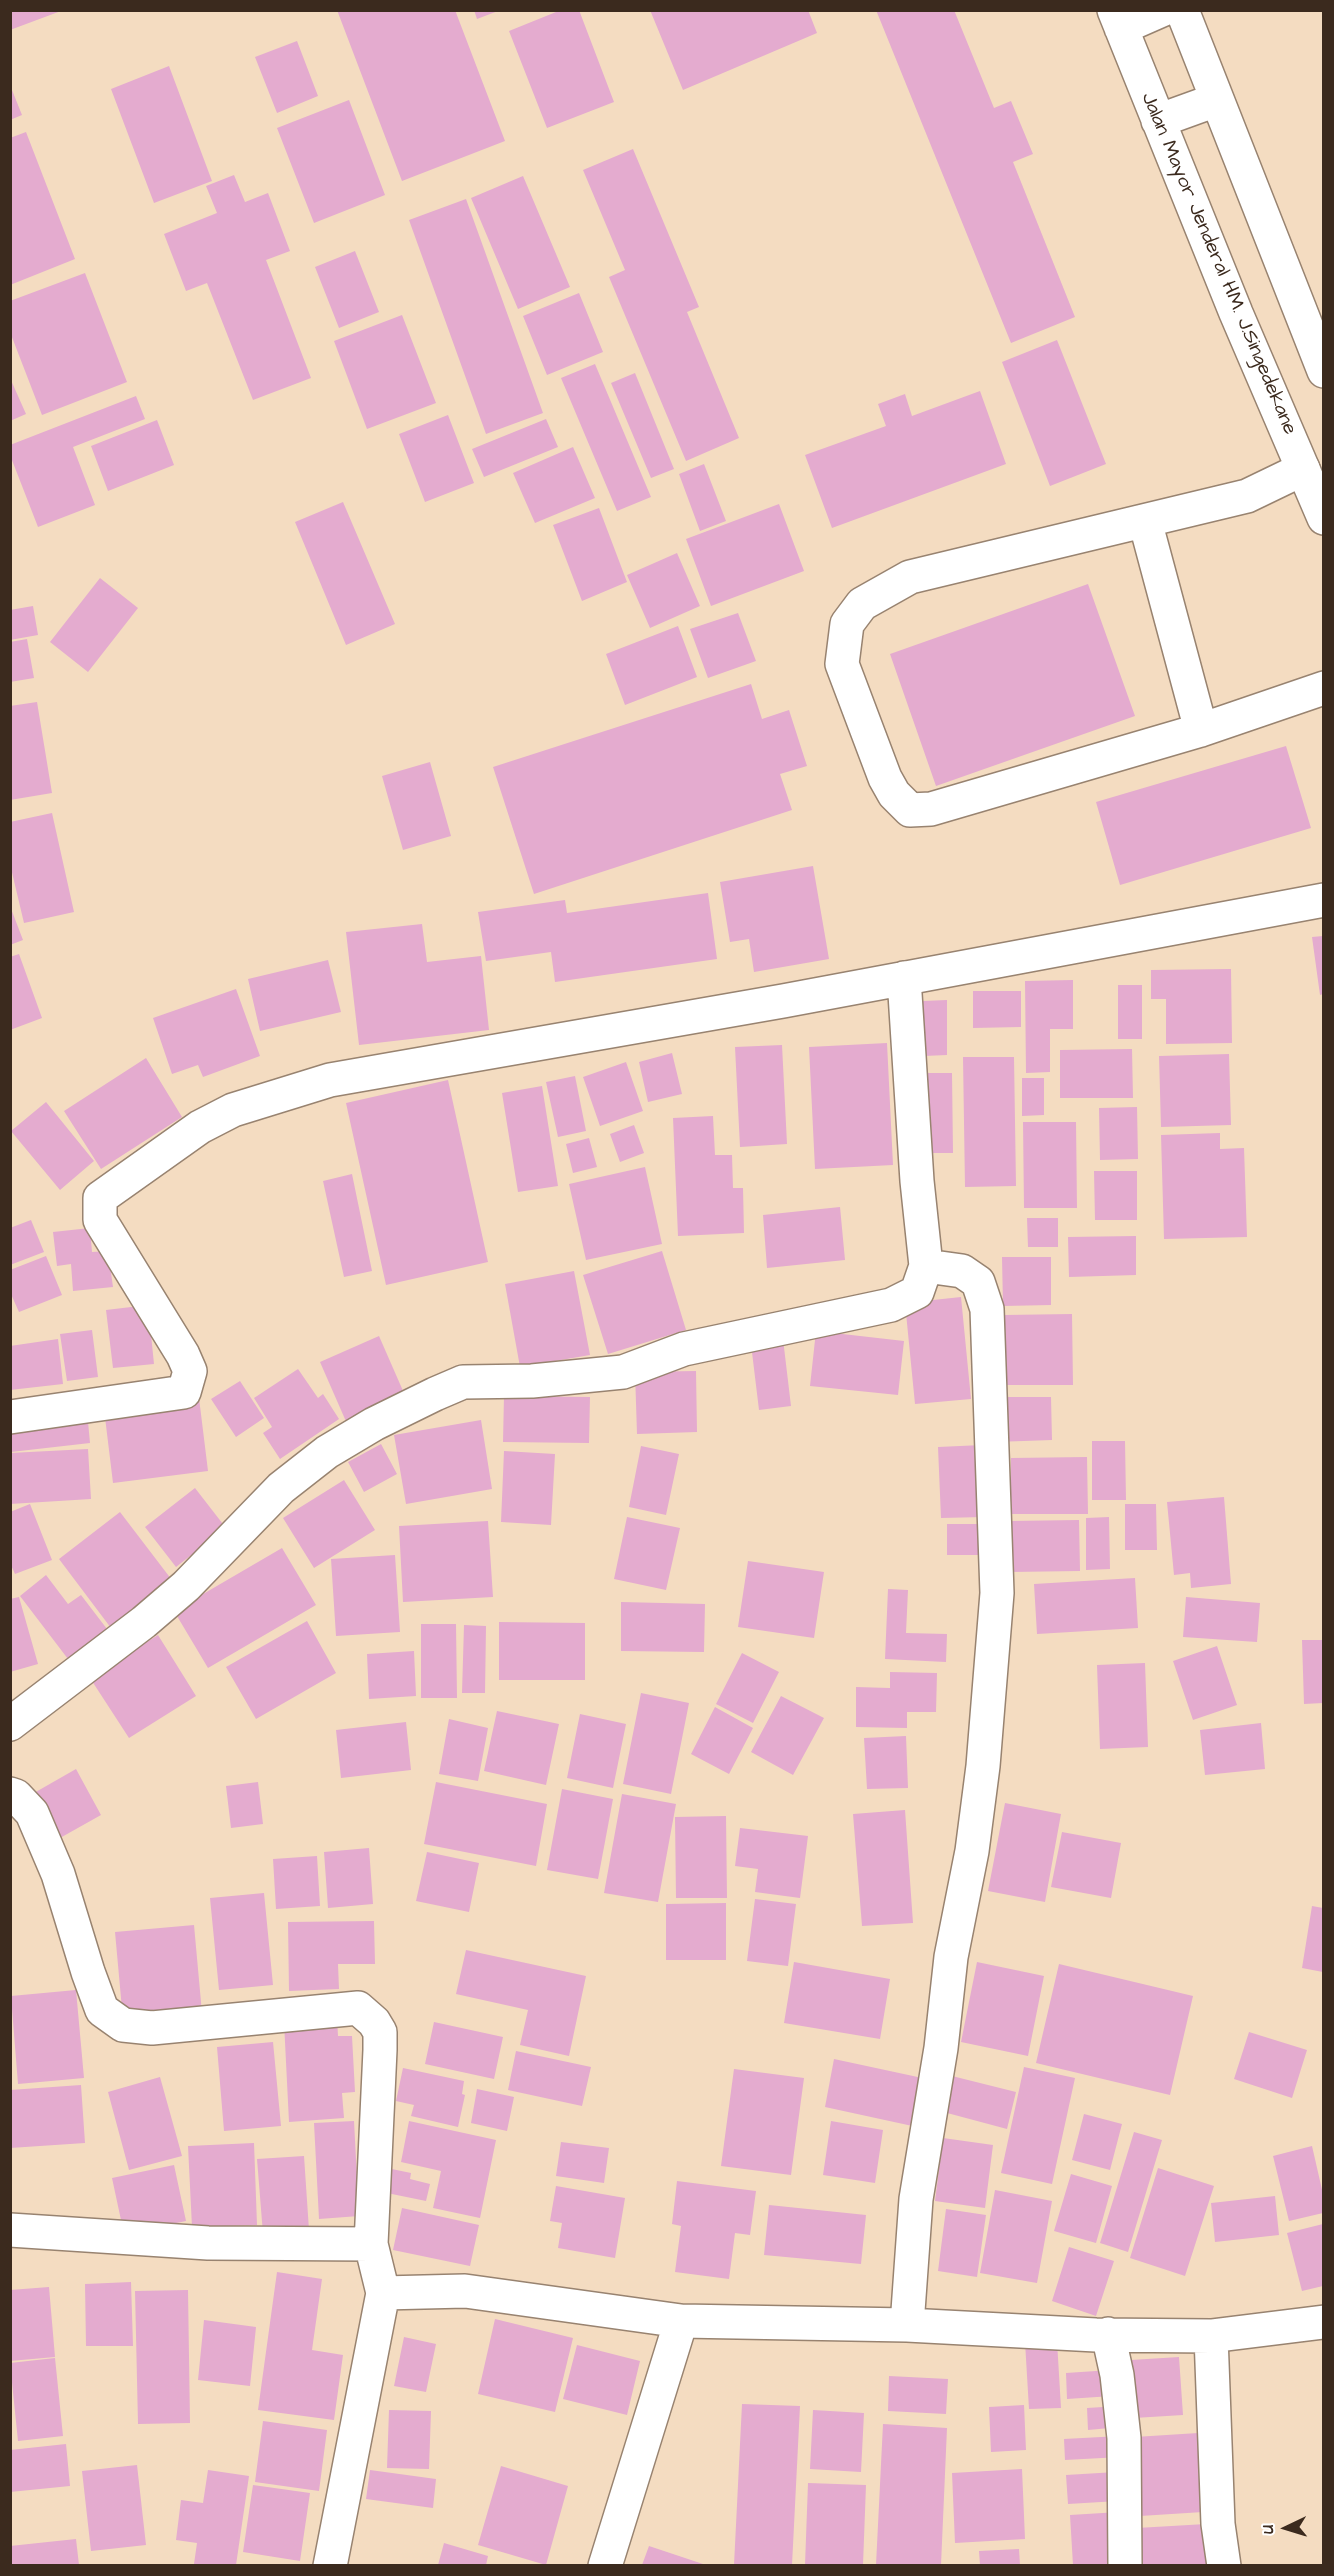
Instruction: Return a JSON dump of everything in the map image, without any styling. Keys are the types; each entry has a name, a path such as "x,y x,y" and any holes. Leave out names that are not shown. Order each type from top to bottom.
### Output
{"street":[{"path":"1118,19 1162,10"},
{"path":"1182,10 1323,371"},
{"name":"Jalan Mayor Jenderal HM. J.Singedekane","path":"1118,19 1236,313 1323,518"},
{"path":"1158,121 1216,100"},
{"path":"1303,469 1247,496 910,577 862,603 848,624 842,664 885,778 894,794 910,810 931,809 1201,730 1323,688"},
{"path":"1145,521 1201,730"},
{"path":"10,1417 184,1392 190,1371 183,1355 100,1220 99,1198 200,1127 233,1110 330,1080 904,978 1323,900"},
{"path":"10,1724 144,1622 186,1586 280,1488 327,1452 374,1424 424,1399 463,1382 532,1381 624,1372 684,1349 891,1305 917,1292 926,1266 917,1181 904,978"},
{"path":"907,2325 916,2199 940,2057 951,1957 972,1851 983,1766 997,1593 985,1301 978,1282 962,1272 926,1266"},
{"path":"10,1794 16,1796 32,1813 58,1874 102,2010 123,2025 152,2028 358,2008 374,2022 380,2032 371,2244 383,2293 330,2565"},
{"path":"10,2230 208,2243 371,2244"},
{"path":"383,2293 465,2291 681,2321 907,2325 1211,2336 1323,2322"},
{"path":"605,2565 681,2321"},
{"path":"1108,2334 1117,2375 1124,2438 1125,2565"},
{"path":"1211,2336 1218,2523 1224,2565"}],"building":[{"path":"10,10 61,10 61,11 10,30"},
{"path":"337,10 455,10 505,141 402,181"},
{"path":"474,10 498,10 498,11 477,19"},
{"path":"561,10 579,10 614,102 547,128 509,31"},
{"path":"650,10 808,10 817,33 683,90"},
{"path":"876,10 954,10 994,108 1011,101 1033,154 1013,162 1075,317 1011,343"},
{"path":"297,41 318,96 277,113 255,57"},
{"path":"169,66 212,181 154,203 111,89"},
{"path":"10,85 22,115 10,120"},
{"path":"349,100 385,195 314,223 277,128"},
{"path":"26,132 75,259 10,285 10,138"},
{"path":"633,149 699,307 687,312 739,438 686,461 609,277 625,270 583,170"},
{"path":"234,175 245,202 268,193 290,251 266,260 311,378 253,400 207,283 186,291 164,234 217,213 206,186"},
{"path":"523,176 570,287 518,309 471,198"},
{"path":"466,199 543,413 486,434 409,220"},
{"path":"355,251 379,312 339,328 315,267"},
{"path":"85,273 127,382 42,415 10,332 10,301"},
{"path":"579,293 603,352 547,375 523,316"},
{"path":"402,315 436,403 367,429 334,341"},
{"path":"1057,340 1106,464 1050,486 1002,362"},
{"path":"595,364 651,497 617,511 561,378"},
{"path":"635,373 674,469 651,478 611,383"},
{"path":"10,378 26,414 10,421"},
{"path":"980,391 1006,464 832,528 805,455 886,426 878,404 905,394 912,416"},
{"path":"136,396 145,419 73,447 95,505 38,527 10,455 10,445"},
{"path":"448,415 474,483 425,502 399,434"},
{"path":"546,419 558,447 484,477 472,449"},
{"path":"157,420 174,465 108,491 91,446"},
{"path":"573,447 595,498 535,523 513,473"},
{"path":"704,464 726,521 700,531 679,474"},
{"path":"343,502 395,624 346,645 295,522"},
{"path":"779,504 804,571 711,606 686,539"},
{"path":"599,508 627,582 582,601 553,525"},
{"path":"677,553 700,606 650,628 627,575"},
{"path":"100,578 138,608 88,672 50,642"},
{"path":"1088,584 1135,716 936,786 890,654"},
{"path":"33,606 38,635 10,640 10,610"},
{"path":"738,613 756,661 708,678 690,629"},
{"path":"678,626 697,677 625,705 606,654"},
{"path":"27,639 34,678 10,682 10,642"},
{"path":"751,684 762,719 789,710 807,766 780,774 792,810 534,894 493,767"},
{"path":"37,702 52,793 10,800 10,706"},
{"path":"1286,746 1311,828 1120,885 1096,802"},
{"path":"430,762 451,836 403,850 382,776"},
{"path":"52,813 74,912 24,923 10,864 10,822"},
{"path":"813,866 829,959 754,972 749,939 730,942 720,882"},
{"path":"708,893 717,959 555,982 551,952 486,961 478,912 565,900 567,913"},
{"path":"10,906 23,940 10,945"},
{"path":"422,924 427,962 481,956 489,1030 359,1045 346,932"},
{"path":"1323,936 1323,994 1320,995 1312,937"},
{"path":"19,954 42,1018 10,1030 10,957"},
{"path":"328,960 341,1012 260,1031 248,979"},
{"path":"1231,969 1232,1043 1166,1044 1166,999 1151,999 1151,970"},
{"path":"1073,980 1073,1029 1050,1029 1050,1072 1026,1073 1025,981"},
{"path":"1118,985 1142,985 1142,1039 1118,1039"},
{"path":"236,989 260,1056 203,1077 198,1065 172,1074 153,1018"},
{"path":"973,991 1021,991 1021,1027 973,1028"},
{"path":"947,1000 947,1055 924,1056 923,1001"},
{"path":"887,1043 893,1165 815,1169 809,1047"},
{"path":"782,1045 787,1144 740,1147 735,1047"},
{"path":"1132,1049 1133,1098 1060,1098 1060,1050"},
{"path":"672,1053 682,1094 648,1102 639,1062"},
{"path":"1229,1054 1231,1125 1161,1127 1159,1056"},
{"path":"963,1057 1014,1057 1016,1186 965,1187"},
{"path":"146,1058 182,1117 101,1169 64,1111"},
{"path":"626,1062 643,1111 600,1126 583,1077"},
{"path":"924,1073 952,1073 953,1153 926,1153"},
{"path":"575,1076 586,1131 558,1137 546,1082"},
{"path":"1022,1078 1044,1078 1044,1115 1022,1116"},
{"path":"448,1080 488,1262 386,1285 346,1103"},
{"path":"542,1086 558,1186 518,1192 502,1093"},
{"path":"46,1102 94,1161 60,1190 11,1131"},
{"path":"1137,1107 1138,1159 1100,1160 1099,1108"},
{"path":"713,1116 715,1155 732,1155 733,1188 743,1188 744,1233 678,1236 673,1118"},
{"path":"1023,1122 1076,1122 1077,1208 1024,1208"},
{"path":"634,1125 644,1153 620,1162 610,1134"},
{"path":"1220,1133 1220,1149 1244,1148 1247,1237 1164,1239 1161,1135"},
{"path":"589,1138 597,1167 573,1173 566,1144"},
{"path":"645,1167 662,1244 586,1260 569,1184"},
{"path":"1094,1171 1137,1171 1137,1220 1095,1220"},
{"path":"352,1174 372,1271 344,1277 323,1181"},
{"path":"840,1207 845,1260 767,1268 763,1215"},
{"path":"1027,1218 1058,1218 1058,1247 1028,1247"},
{"path":"31,1220 44,1252 10,1265 10,1228"},
{"path":"90,1228 92,1252 108,1251 113,1287 73,1291 71,1264 57,1266 53,1232"},
{"path":"1136,1236 1136,1275 1069,1277 1068,1237"},
{"path":"662,1251 686,1330 608,1354 583,1275"},
{"path":"46,1256 62,1295 19,1312 10,1292 10,1270"},
{"path":"1002,1257 1051,1257 1051,1305 1003,1306"},
{"path":"574,1271 590,1355 520,1367 505,1284"},
{"path":"961,1297 971,1399 915,1404 905,1303"},
{"path":"148,1305 154,1364 113,1368 106,1310"},
{"path":"1072,1314 1073,1385 1005,1385 1004,1315"},
{"path":"92,1330 98,1377 67,1381 60,1334"},
{"path":"816,1331 904,1341 898,1395 810,1386"},
{"path":"379,1336 407,1400 348,1426 320,1362"},
{"path":"58,1339 63,1384 10,1390 10,1346"},
{"path":"783,1339 791,1406 759,1410 751,1344"},
{"path":"298,1369 318,1398 323,1394 339,1419 280,1459 263,1433 272,1427 254,1398"},
{"path":"696,1371 697,1432 637,1434 635,1372"},
{"path":"240,1381 264,1418 236,1437 211,1399"},
{"path":"504,1396 590,1397 589,1443 503,1442"},
{"path":"995,1397 1051,1397 1052,1440 995,1442"},
{"path":"199,1398 208,1471 113,1483 104,1409"},
{"path":"87,1411 90,1443 11,1452 10,1420"},
{"path":"481,1420 492,1489 406,1504 394,1435"},
{"path":"1092,1441 1125,1441 1126,1500 1092,1500"},
{"path":"381,1444 397,1474 364,1492 348,1462"},
{"path":"982,1445 984,1517 941,1518 938,1447"},
{"path":"641,1446 679,1454 666,1515 629,1507"},
{"path":"88,1449 91,1499 10,1504 10,1453"},
{"path":"504,1451 555,1454 551,1525 501,1522"},
{"path":"1087,1457 1088,1514 1011,1514 1011,1458"},
{"path":"344,1480 375,1530 314,1568 283,1518"},
{"path":"195,1488 226,1528 176,1567 145,1527"},
{"path":"1224,1497 1231,1584 1191,1588 1190,1573 1174,1575 1167,1502"},
{"path":"30,1504 52,1560 15,1574 10,1563 10,1512"},
{"path":"1125,1504 1156,1504 1157,1550 1125,1550"},
{"path":"120,1512 178,1588 117,1636 59,1559"},
{"path":"627,1517 680,1528 666,1590 614,1579"},
{"path":"1109,1517 1110,1569 1086,1570 1086,1518"},
{"path":"1079,1520 1080,1571 1010,1572 1009,1521"},
{"path":"488,1521 493,1597 403,1602 399,1526"},
{"path":"947,1524 984,1524 985,1555 947,1555"},
{"path":"282,1548 316,1605 208,1668 174,1611"},
{"path":"395,1555 400,1632 336,1636 331,1559"},
{"path":"748,1561 824,1572 814,1638 738,1627"},
{"path":"46,1575 68,1604 81,1595 107,1629 68,1659 20,1596"},
{"path":"1135,1578 1138,1628 1037,1634 1034,1584"},
{"path":"888,1589 908,1590 906,1633 947,1634 946,1662 885,1659"},
{"path":"19,1597 38,1664 10,1672 10,1599"},
{"path":"1186,1597 1260,1603 1257,1642 1183,1637"},
{"path":"621,1602 705,1604 704,1652 621,1651"},
{"path":"307,1621 336,1673 256,1719 226,1667"},
{"path":"499,1622 585,1623 585,1680 499,1680"},
{"path":"421,1624 456,1624 457,1698 421,1698"},
{"path":"464,1625 486,1626 485,1693 462,1693"},
{"path":"158,1635 196,1696 129,1738 90,1678"},
{"path":"1302,1640 1323,1640 1323,1703 1304,1704"},
{"path":"1217,1646 1237,1705 1193,1720 1173,1661"},
{"path":"414,1651 416,1696 369,1699 367,1654"},
{"path":"742,1653 779,1672 753,1723 716,1704"},
{"path":"1145,1663 1148,1747 1100,1749 1097,1665"},
{"path":"890,1672 937,1673 936,1712 907,1712 907,1728 856,1727 856,1687 890,1688"},
{"path":"641,1693 689,1703 671,1794 623,1784"},
{"path":"781,1696 824,1718 793,1775 751,1752"},
{"path":"715,1707 753,1728 729,1774 691,1754"},
{"path":"497,1711 559,1724 546,1785 484,1771"},
{"path":"580,1714 626,1724 613,1788 567,1778"},
{"path":"449,1719 488,1728 478,1781 439,1774"},
{"path":"406,1722 411,1770 341,1778 336,1730"},
{"path":"1261,1723 1265,1769 1205,1775 1200,1730"},
{"path":"906,1736 908,1788 867,1789 864,1738"},
{"path":"76,1769 101,1815 60,1838 34,1793"},
{"path":"258,1782 263,1824 231,1828 226,1786"},
{"path":"436,1782 547,1804 536,1866 424,1844"},
{"path":"562,1789 613,1799 598,1879 547,1870"},
{"path":"622,1794 676,1804 658,1902 604,1893"},
{"path":"1005,1803 1061,1814 1045,1902 988,1891"},
{"path":"905,1810 913,1923 862,1926 853,1814"},
{"path":"726,1816 727,1898 676,1898 675,1817"},
{"path":"740,1828 808,1836 800,1898 755,1892 758,1869 735,1866"},
{"path":"1062,1832 1121,1843 1111,1898 1051,1887"},
{"path":"369,1848 373,1904 328,1908 324,1852"},
{"path":"427,1852 479,1863 469,1912 416,1901"},
{"path":"317,1856 320,1906 276,1909 273,1859"},
{"path":"264,1893 273,1985 219,1990 210,1898"},
{"path":"755,1899 796,1904 788,1966 747,1961"},
{"path":"726,1903 726,1960 666,1960 666,1904"},
{"path":"1312,1906 1323,1908 1323,1972 1302,1968"},
{"path":"374,1921 375,1964 338,1964 339,1989 289,1991 288,1922"},
{"path":"194,1925 202,2013 123,2020 115,1932"},
{"path":"466,1950 586,1976 569,2056 520,2045 528,2010 456,1994"},
{"path":"794,1962 890,1979 880,2039 784,2023"},
{"path":"977,1962 1044,1976 1028,2056 961,2042"},
{"path":"1059,1964 1193,1996 1170,2095 1036,2063"},
{"path":"76,1990 84,2078 18,2084 11,1996"},
{"path":"337,2018 338,2036 352,2036 355,2092 342,2093 344,2118 289,2122 284,2022"},
{"path":"434,2022 503,2037 494,2079 425,2064"},
{"path":"1249,2032 1307,2050 1292,2098 1234,2079"},
{"path":"273,2042 281,2126 224,2131 217,2047"},
{"path":"516,2051 591,2067 582,2106 508,2090"},
{"path":"834,2059 927,2079 917,2127 825,2107"},
{"path":"1024,2067 1075,2078 1052,2184 1001,2173"},
{"path":"403,2068 464,2081 462,2094 465,2095 458,2127 411,2116 414,2105 396,2101"},
{"path":"734,2069 804,2078 791,2175 721,2166"},
{"path":"944,2074 1016,2092 1007,2129 936,2110"},
{"path":"160,2077 182,2156 129,2170 108,2092"},
{"path":"81,2085 85,2143 10,2148 10,2090"},
{"path":"477,2089 514,2097 507,2131 471,2123"},
{"path":"1084,2114 1122,2124 1110,2170 1072,2160"},
{"path":"354,2121 359,2216 319,2219 314,2123"},
{"path":"409,2121 496,2140 480,2218 433,2208 441,2171 401,2162"},
{"path":"831,2121 883,2130 875,2183 823,2175"},
{"path":"1134,2132 1162,2140 1128,2252 1100,2243"},
{"path":"943,2138 993,2145 985,2208 935,2201"},
{"path":"561,2142 609,2148 604,2183 556,2176"},
{"path":"254,2143 257,2225 192,2227 188,2146"},
{"path":"1312,2146 1323,2194 1323,2213 1289,2221 1273,2156"},
{"path":"304,2156 309,2230 263,2234 257,2159"},
{"path":"174,2165 186,2221 124,2234 112,2178"},
{"path":"387,2168 411,2173 410,2179 430,2184 426,2201 382,2192"},
{"path":"1158,2168 1214,2186 1185,2276 1130,2258"},
{"path":"1071,2174 1112,2186 1096,2243 1054,2231"},
{"path":"677,2181 756,2191 750,2235 735,2233 729,2279 675,2272 681,2226 672,2224"},
{"path":"556,2186 625,2198 615,2258 558,2248 562,2223 550,2221"},
{"path":"995,2190 1052,2201 1037,2283 980,2273"},
{"path":"1275,2196 1279,2235 1215,2242 1211,2203"},
{"path":"769,2205 866,2215 861,2264 764,2255"},
{"path":"402,2208 479,2225 470,2266 393,2250"},
{"path":"946,2209 986,2215 977,2277 938,2271"},
{"path":"1323,2224 1323,2286 1302,2291 1287,2233"},
{"path":"1069,2247 1114,2261 1096,2316 1052,2301"},
{"path":"277,2272 322,2279 312,2350 343,2355 334,2420 258,2410"},
{"path":"131,2282 133,2346 86,2346 85,2284"},
{"path":"49,2287 55,2357 10,2361 10,2290"},
{"path":"188,2290 190,2423 138,2424 135,2291"},
{"path":"495,2319 573,2338 555,2412 478,2394"},
{"path":"204,2320 256,2327 250,2386 198,2380"},
{"path":"404,2337 436,2344 426,2392 394,2386"},
{"path":"1057,2341 1061,2408 1029,2409 1025,2342"},
{"path":"577,2345 640,2361 627,2415 563,2399"},
{"path":"1179,2357 1183,2415 1134,2418 1131,2360"},
{"path":"55,2358 63,2436 18,2441 10,2363"},
{"path":"1111,2370 1112,2396 1067,2399 1066,2373"},
{"path":"889,2376 948,2379 946,2414 888,2411"},
{"path":"742,2404 800,2406 792,2565 734,2565"},
{"path":"1024,2405 1026,2450 991,2452 989,2407"},
{"path":"1119,2406 1121,2427 1088,2430 1087,2408"},
{"path":"389,2410 431,2411 429,2469 387,2468"},
{"path":"813,2410 864,2413 861,2472 810,2469"},
{"path":"263,2421 327,2430 319,2491 255,2482"},
{"path":"883,2424 947,2428 941,2565 876,2565"},
{"path":"1198,2433 1203,2512 1140,2516 1135,2437"},
{"path":"1120,2436 1121,2457 1065,2460 1064,2439"},
{"path":"66,2444 70,2486 10,2492 10,2450"},
{"path":"137,2465 146,2545 91,2551 82,2471"},
{"path":"501,2466 568,2486 546,2565 478,2545"},
{"path":"1022,2469 1025,2539 955,2543 952,2473"},
{"path":"208,2470 249,2476 236,2565 194,2564 197,2543 176,2540 181,2500 203,2503"},
{"path":"370,2470 436,2479 433,2508 366,2499"},
{"path":"1116,2472 1118,2501 1068,2504 1066,2475"},
{"path":"808,2483 866,2485 863,2565 805,2565"},
{"path":"253,2485 310,2493 300,2561 243,2552"},
{"path":"1119,2512 1121,2565 1073,2565 1070,2515"},
{"path":"1206,2524 1209,2565 1139,2565 1137,2528"},
{"path":"76,2539 79,2565 10,2565 10,2546"},
{"path":"444,2543 488,2556 486,2565 438,2565"},
{"path":"649,2546 706,2565 642,2565"},
{"path":"1019,2549 1020,2565 980,2565 979,2551"}]}
